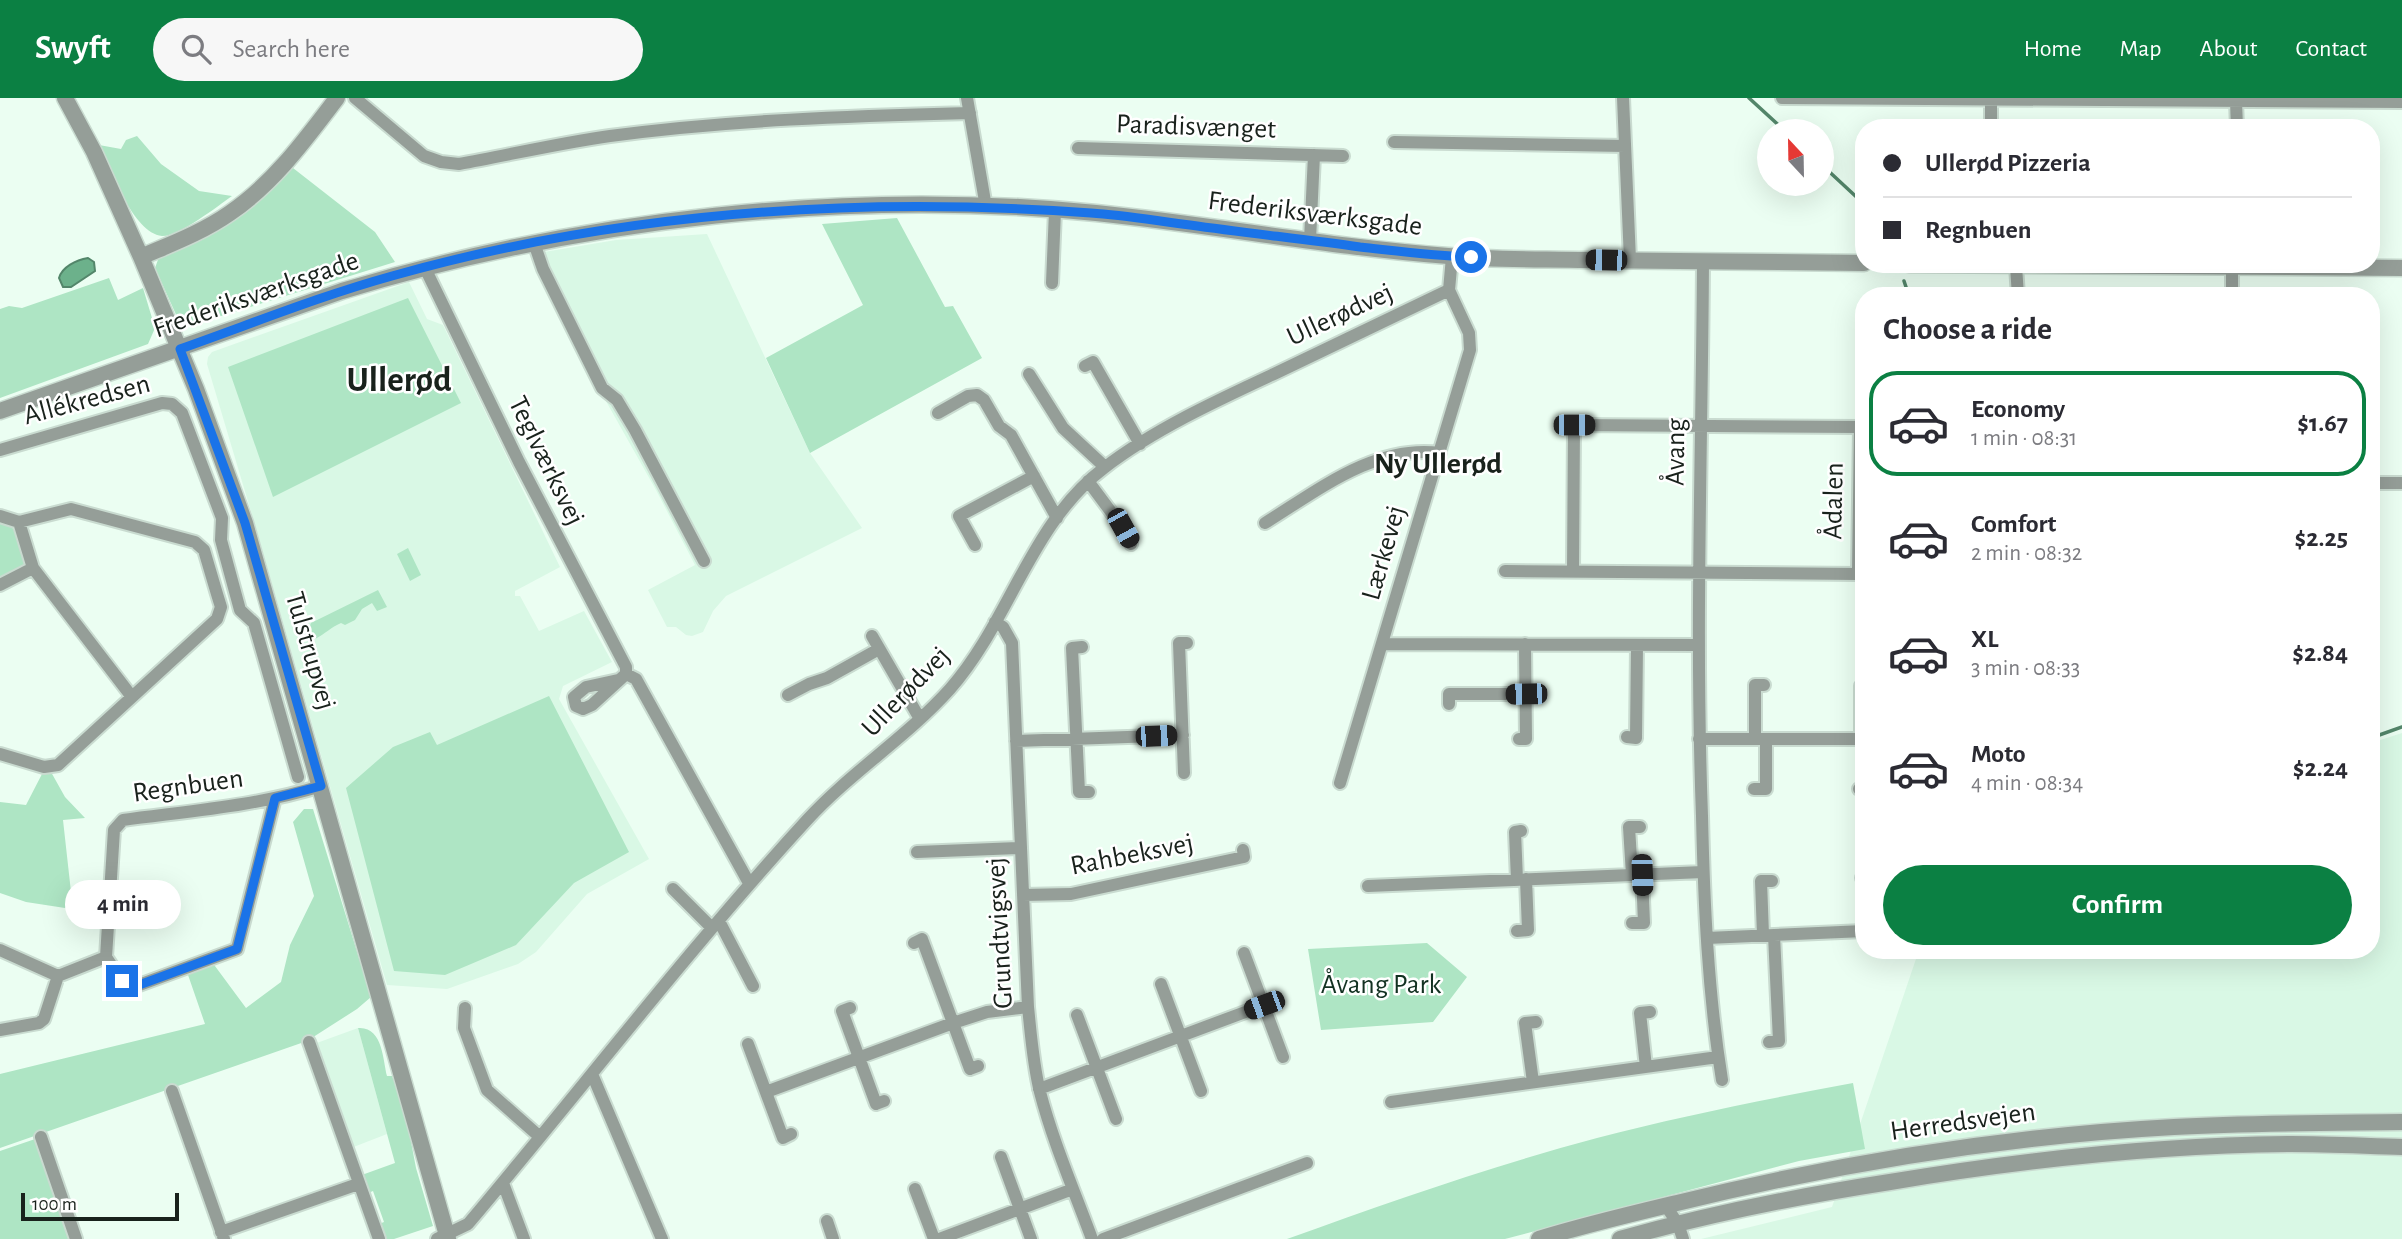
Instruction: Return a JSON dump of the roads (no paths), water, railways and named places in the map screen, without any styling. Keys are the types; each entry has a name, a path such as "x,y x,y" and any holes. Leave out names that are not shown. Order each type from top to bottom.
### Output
{"street":[{"name":"Tulstrupvej","path":"65,98 94,152 180,349 245,523 321,786 444,1238"},
{"path":"141,257 197,232 229,214 290,159 337,98"},
{"path":"355,98 424,156 459,164 608,136 699,126 823,117 970,113"},
{"path":"967,98 986,207"},
{"path":"1623,98 1630,260"},
{"path":"1782,98 2402,102"},
{"path":"1991,99 1991,119"},
{"path":"2236,101 2237,119"},
{"path":"1394,142 1625,146"},
{"name":"Paradisvænget","path":"1078,148 1343,156"},
{"name":"Paradisvænget","path":"1310,240 1314,155"},
{"name":"Frederiksværksgade","path":"0,411 342,291 425,268 534,243 629,226 709,217 884,206 986,207 1095,213 1452,257 1855,263"},
{"path":"1052,283 1055,211"},
{"path":"534,243 543,269 602,388 617,400 635,430 704,561"},
{"path":"1449,290 1452,257"},
{"name":"Åvang","path":"1703,261 1699,739 1707,938 1722,1080"},
{"name":"Teglværksvej","path":"425,268 515,454 626,667 622,677 636,679 749,883"},
{"path":"2380,268 2402,268"},
{"name":"Ullerødvej","path":"444,1238 468,1224 749,883 812,814 920,719 957,680 971,663 1041,540 1073,496 1088,481 1140,444 1211,403 1449,290"},
{"name":"Lærkevej","path":"1340,783 1470,350 1469,333 1449,290"},
{"path":"1086,366 1093,362 1140,444"},
{"path":"1029,374 1063,428 1105,467"},
{"path":"938,412 968,396 977,395 984,400 999,426 1011,435 1057,518"},
{"name":"Allékredsen","path":"0,450 162,402 172,404 182,413 222,518 221,540 240,610 254,623 298,777"},
{"path":"1573,572 1574,425 1701,426"},
{"name":"Ådalen","path":"1701,426 1855,428"},
{"path":"1265,523 1363,464 1416,452 1440,453"},
{"path":"975,545 959,516 1034,476"},
{"path":"1088,481 1132,544"},
{"path":"2380,483 2402,484"},
{"path":"0,516 19,522 71,509 195,542 204,550 221,607 217,619 58,765 44,767 0,754"},
{"path":"19,522 33,568 132,696"},
{"path":"0,585 33,568"},
{"path":"1505,571 1699,573"},
{"name":"Ådalen","path":"1699,573 1855,574"},
{"path":"213,580 230,575"},
{"name":"Grundtvigsvej","path":"995,622 1003,627 1012,643 1028,1007 1040,1089 1050,1125 1092,1239"},
{"path":"872,636 920,719"},
{"path":"1184,773 1179,643 1187,643"},
{"path":"1383,644 1698,645"},
{"path":"1519,739 1527,739 1525,644"},
{"path":"1627,737 1636,738 1637,645"},
{"path":"1082,647 1072,648 1079,792 1089,792"},
{"path":"788,695 827,678 879,649"},
{"path":"1755,789 1766,789 1755,685 1765,685"},
{"path":"1449,704 1449,694 1526,694"},
{"path":"1016,741 1183,735"},
{"path":"1699,739 1855,739"},
{"name":"Regnbuen","path":"275,798 237,949 139,985 132,986 122,981 106,957 114,830 123,820 275,798 321,786"},
{"path":"1632,923 1644,923 1629,827 1640,827"},
{"path":"1517,931 1528,930 1515,832 1521,831"},
{"path":"917,852 1021,848"},
{"name":"Rahbeksvej","path":"1023,895 1071,894 1244,857 1243,850"},
{"path":"1368,886 1703,872"},
{"path":"1769,1042 1779,1041 1761,881 1772,881"},
{"path":"673,889 715,924 754,986"},
{"path":"1707,938 1855,930"},
{"path":"914,943 922,939 970,1069 978,1066"},
{"path":"0,950 58,976 106,957"},
{"path":"1244,953 1283,1057"},
{"path":"0,1030 40,1024 58,976"},
{"path":"1161,984 1201,1091"},
{"path":"1040,1089 1264,1005"},
{"path":"766,1092 953,1023 987,1012 1028,1007"},
{"path":"465,1008 464,1028 487,1090 540,1137"},
{"path":"850,1008 842,1011 859,1058 876,1104 884,1101"},
{"path":"1646,1067 1640,1013 1650,1012"},
{"path":"1077,1016 1116,1119"},
{"path":"1533,1082 1525,1023 1536,1022"},
{"path":"309,1042 379,1239"},
{"path":"748,1044 783,1138 792,1135"},
{"path":"1391,1102 1718,1057"},
{"path":"592,1074 662,1239"},
{"path":"172,1091 223,1236 358,1184"},
{"name":"Herredsvejen","path":"1539,1239 1751,1185 1875,1161 2043,1137 2174,1127 2402,1122"},
{"path":"41,1136 76,1239"},
{"name":"Herredsvejen","path":"1620,1239 1674,1232 1837,1190 1950,1172 2072,1157 2291,1144 2402,1147"},
{"path":"1001,1157 1031,1239"},
{"path":"1103,1239 1307,1163"},
{"path":"503,1183 524,1239"},
{"path":"915,1189 934,1239"},
{"path":"939,1239 1073,1189"},
{"path":"1666,1206 1674,1232"},
{"path":"827,1221 833,1239"}],"waterway":[{"path":"1749,98 1772,119"},
{"path":"1834,176 1855,196"},
{"path":"1904,281 1906,287"},
{"path":"2380,735 2402,727"}],"district":[{"name":"Ullerød","path":"399,380"},
{"name":"Ny Ullerød","path":"1438,464"}],"park label":[{"name":"Åvang Park","path":"1381,985"}]}
